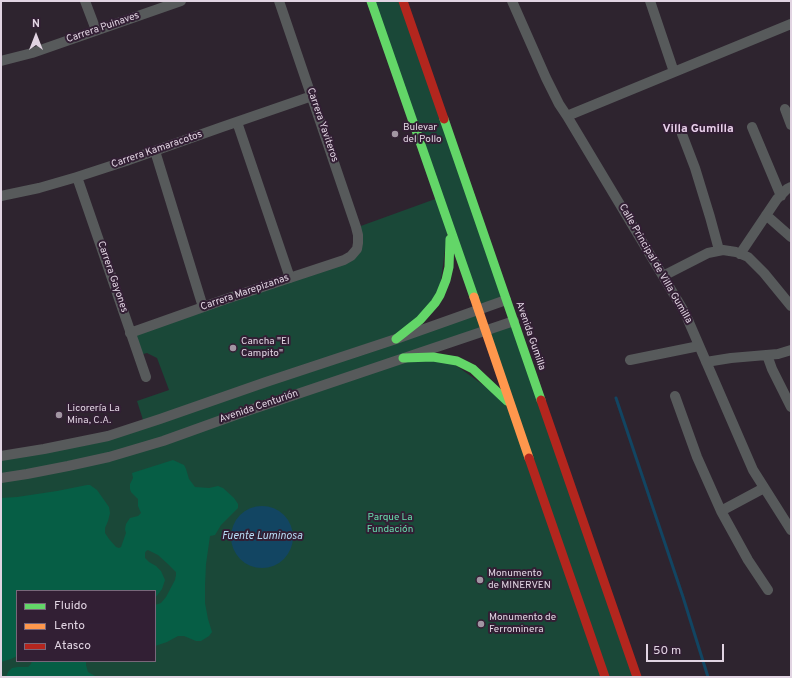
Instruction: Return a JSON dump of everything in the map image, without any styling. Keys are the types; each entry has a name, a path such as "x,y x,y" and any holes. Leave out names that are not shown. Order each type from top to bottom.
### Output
{"main road":[{"path":"372,1 605,677"},
{"name":"Avenida Gumilla","path":"403,1 637,677"},
{"path":"396,339 420,320 440,296 449,267 449,226"},
{"path":"403,358 433,357 457,361 481,376 511,405"}],"street":[{"path":"85,1 96,30"},
{"name":"Carrera Puinaves","path":"1,61 32,52 181,1"},
{"name":"Carrera Yaviteros","path":"279,1 356,227 358,235 357,249"},
{"name":"Calle Principal de Villa Gumilla","path":"512,1 559,104 685,313 752,470 791,530"},
{"path":"650,1 674,72"},
{"path":"567,116 791,24"},
{"name":"Carrera Kamaracotos","path":"1,196 38,188 77,177 312,96"},
{"path":"785,109 791,125"},
{"path":"237,122 290,278"},
{"path":"752,127 781,196"},
{"path":"682,134 699,181 719,250"},
{"path":"155,151 203,307"},
{"name":"Carrera Gayones","path":"77,177 146,377"},
{"path":"740,254 766,215 787,189 791,187"},
{"path":"766,215 791,237"},
{"name":"Carrera Marepizanas","path":"130,333 344,260 351,256 357,249"},
{"path":"663,276 708,253 719,250 730,251 748,257 764,273 791,306"},
{"name":"Avenida Centurión","path":"1,456 108,436 396,339 506,300"},
{"name":"Avenida Centurión","path":"1,478 108,457 156,443 514,321"},
{"path":"630,360 699,346"},
{"path":"706,362 731,358 778,354 791,350"},
{"path":"768,355 772,369 791,407"},
{"path":"675,396 697,457 721,511 748,560 768,590"},
{"path":"721,511 764,488"}],"green space":[{"path":"373,1 402,1 505,300 479,309"},
{"path":"438,198 448,226 439,295 396,338 144,423 137,401 169,390 157,358 147,353 139,355 132,333 352,257 358,227"},
{"name":"Parque La Fundación","path":"478,310 485,330 405,357 447,359 511,405 605,677 1,677 1,456 77,443"},
{"path":"513,322 636,677 607,677 487,331"},
{"path":"173,460 184,465 189,479 195,487 209,488 218,486 223,488 238,504 238,508 221,525 215,535 210,536 206,564 205,603 212,632 201,641 196,641 184,636 178,636 156,646 156,605 161,603 166,597 175,580 176,572 158,555 148,550 145,553 145,558 161,571 165,580 162,589 156,597 156,590 16,590 16,656 1,662 1,498 17,497 90,485 97,490 109,507 110,513 105,528 105,533 116,547 119,548 121,547 126,533 126,524 130,518 138,516 141,513 138,506 138,499 130,489 130,484 133,478 132,473"},
{"path":"32,662 86,662 88,672 97,677 6,677 12,668 28,667"}],"water":[{"name":"Fuente Luminosa","path":"262,506 274,508 284,515 291,525 293,537 291,549 284,559 274,566 262,568 250,566 240,559 233,549 231,537 233,525 240,515 250,508"}],"waterway":[{"path":"616,398 683,597 708,677"}],"traffic: fast":[{"path":"371,1 474,297"},
{"path":"444,119 541,400"},
{"path":"396,339 420,320 440,295 449,267 450,239"},
{"path":"403,358 433,357 457,361 473,369 507,401"}],"traffic: slow":[{"path":"474,297 529,458"}],"traffic: jam":[{"path":"403,1 444,119"},
{"path":"541,400 637,677"},
{"path":"529,458 605,677"}],"place":[{"name":"Bulevar del Pollo","path":"395,134"},
{"name":"Cancha \"El Campito\"","path":"233,348"},
{"name":"Licorería La Mina, C.A.","path":"59,415"},
{"name":"Monumento de MINERVEN","path":"480,580"},
{"name":"Monumento de Ferrominera","path":"481,624"}],"district":[{"name":"Villa Gumilla","path":"698,130"}]}
